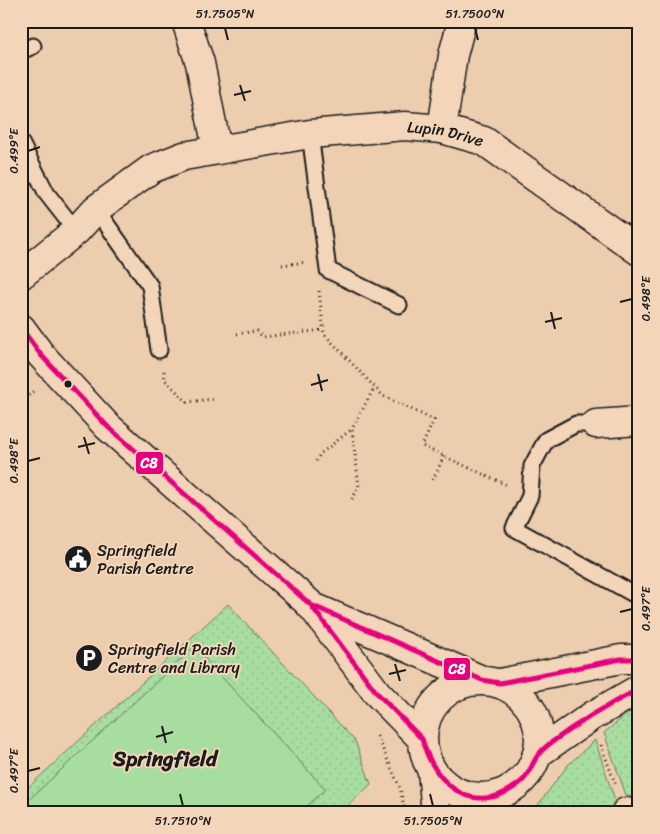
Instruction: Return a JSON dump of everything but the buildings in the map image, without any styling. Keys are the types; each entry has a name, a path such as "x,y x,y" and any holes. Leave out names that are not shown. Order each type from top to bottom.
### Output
{"street":[{"path":"186,21 200,63 217,149"},
{"path":"442,129 453,55 462,21"},
{"name":"Lupin Drive","path":"21,275 76,231 96,209 151,169 184,156 217,149 310,134 395,127 442,129 484,142 639,251"},
{"path":"21,328 41,354 107,426 311,606 377,693 422,739"},
{"path":"596,424 639,421"},
{"path":"311,606 518,693 530,707 538,728 537,754 529,772 522,781 509,813"},
{"path":"436,813 432,771 423,750 422,739 426,717 432,705 455,686 491,682 622,659 639,659"},
{"path":"537,754 592,716 639,689"},
{"path":"432,771 440,780 456,792 469,796 491,797 504,792 522,781"}],"lane":[{"path":"310,134 328,270 399,306"},
{"path":"21,142 47,194 76,231"},
{"path":"96,209 150,286 159,350"},
{"path":"596,424 576,424 546,440 532,466 530,496 514,528 637,596"}],"path":[{"path":"282,266 307,262"},
{"path":"318,286 324,334 382,396 434,420 422,446 497,483 530,496"},
{"path":"237,334 257,331 263,337 323,330"},
{"path":"159,350 165,380 187,402 213,399"},
{"path":"21,402 39,386"},
{"path":"316,461 320,454 352,429 374,387"},
{"path":"352,429 359,487 352,499"},
{"path":"433,480 444,456"},
{"path":"374,729 400,788 405,813"},
{"path":"600,742 626,813"}],"green space":[{"path":"228,604 355,741 371,784 340,813 21,813 21,794"},
{"path":"194,647 325,789 300,813 21,813 21,807"},
{"path":"639,708 639,800 626,795 604,733 627,714"},
{"path":"595,740 619,813 532,813 568,765"}],"transit line":[{"name":"C8","path":"21,328 41,355 107,426 311,605 482,680 500,683 621,659 639,659"},
{"name":"C8","path":"313,608 377,693 422,739"},
{"name":"C8","path":"422,739 428,756 447,783 460,792 473,797 488,798 504,793 521,782 542,750 559,737 592,715 639,689"}],"place":[{"name":"Springfield Parish Centre","path":"78,559"},
{"name":"Springfield Parish Centre and Library","path":"89,658"}],"district":[{"name":"Springfield","path":"165,759"}]}
